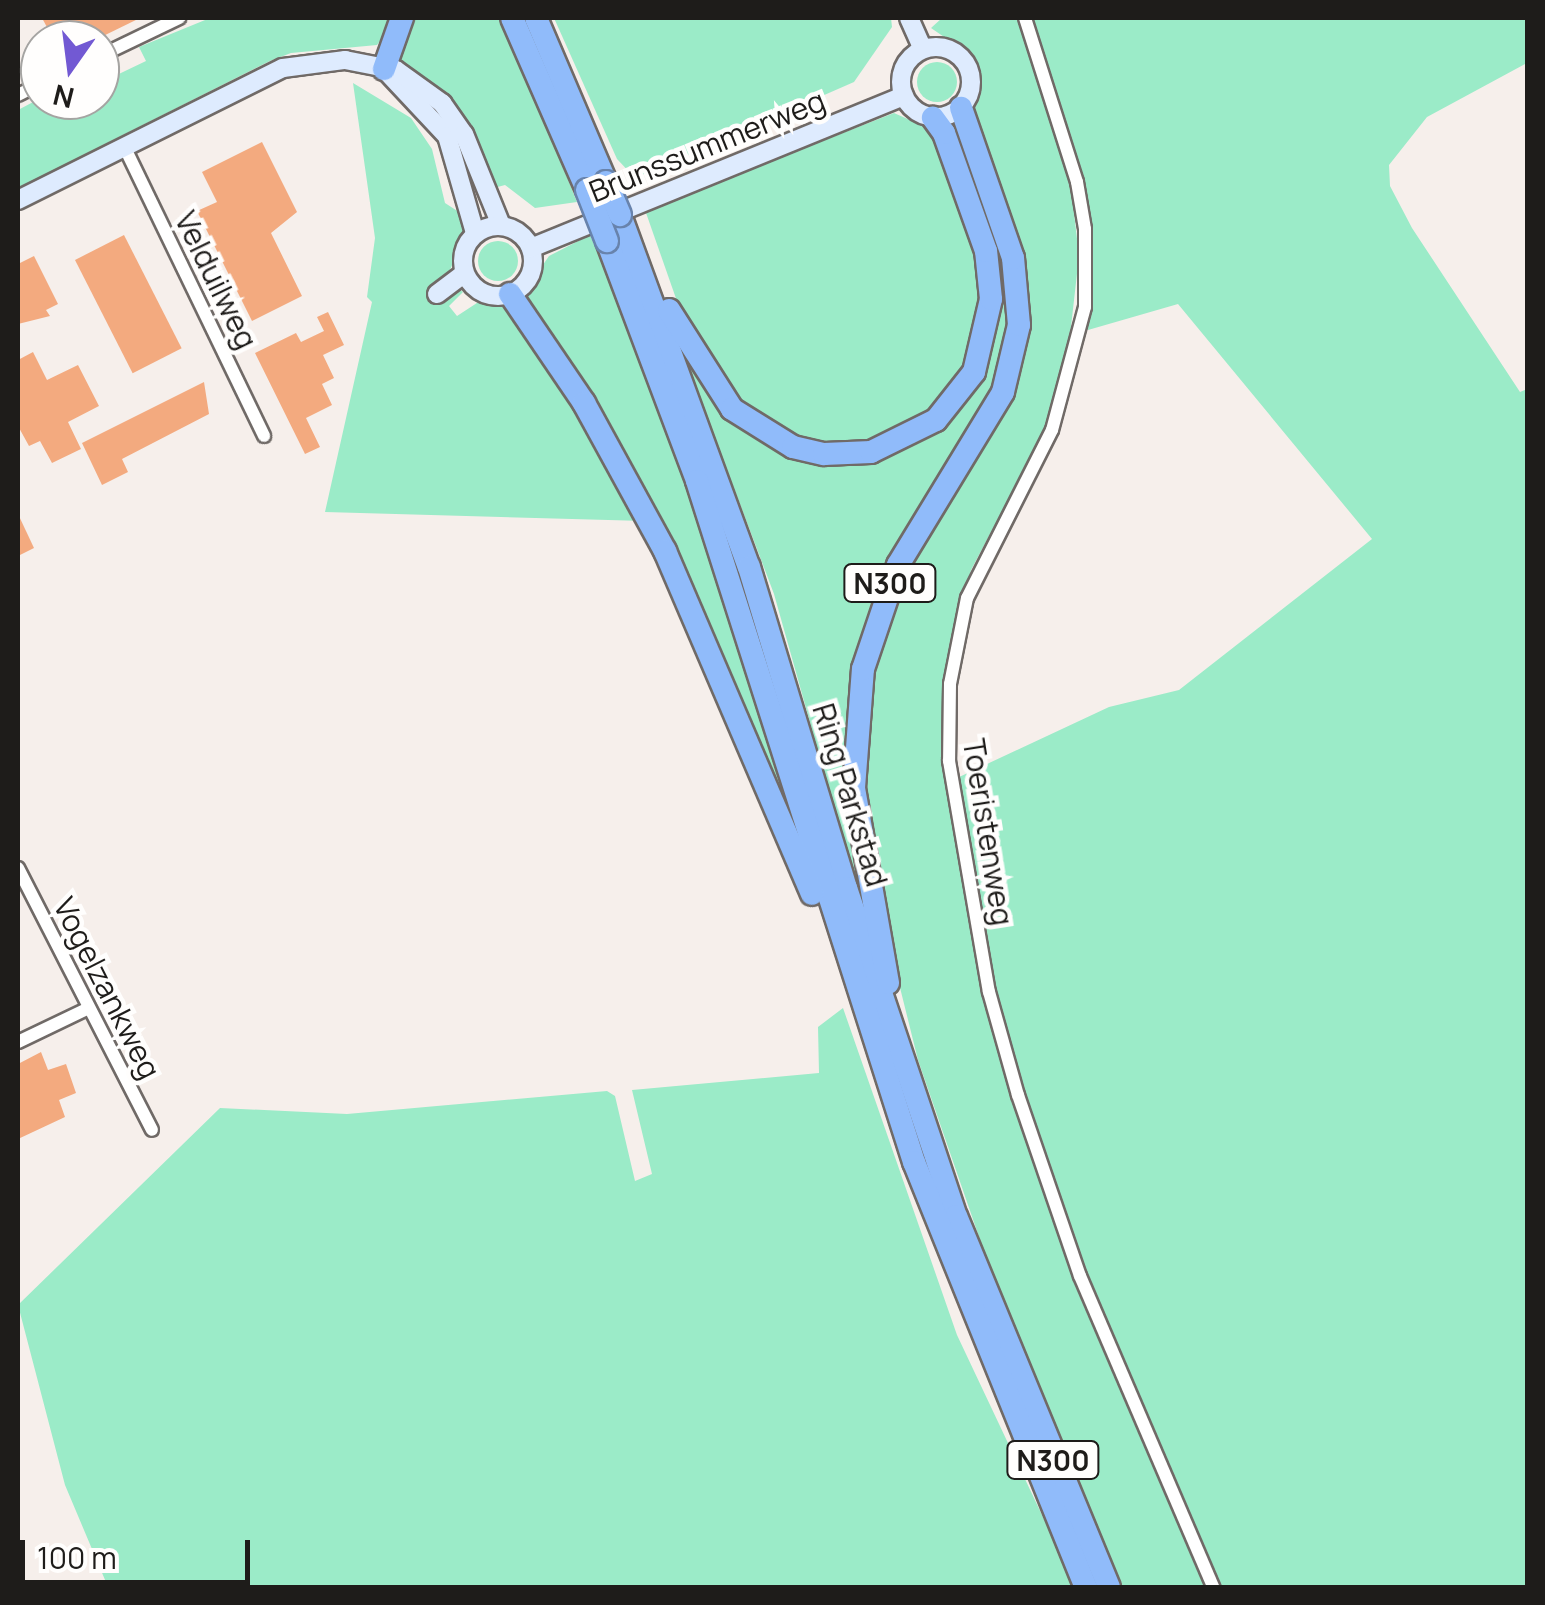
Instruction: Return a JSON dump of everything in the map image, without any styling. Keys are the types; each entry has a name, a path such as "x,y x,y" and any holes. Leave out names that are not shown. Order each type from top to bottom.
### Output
{"highway":[{"path":"384,69 402,18"},
{"name":"Ring Parkstad","path":"512,18 597,186"},
{"name":"Ring Parkstad","path":"536,18 597,186 749,567 900,1055 1001,1332 1110,1588"},
{"name":"N300","path":"900,1055 854,788 863,668 898,565 1004,392 1019,324 1013,258 961,108"},
{"name":"N300","path":"617,237 705,374 753,426 824,454 894,444 936,420 963,390 982,354 991,315 986,250 944,133 933,118"},
{"name":"Ring Parkstad","path":"617,237 861,1007 957,1280 1086,1588"},
{"name":"N300","path":"510,294 584,404 678,578 861,1007"}],"street":[{"path":"120,46 179,18"},
{"path":"908,18 923,49"},
{"name":"Toeristenweg","path":"1025,18 1077,182 1085,307 1075,364 1052,430 967,598 950,684 948,761 989,992 1018,1095 1080,1276 1214,1588"},
{"path":"941,47 964,60 972,86 961,108 933,118 904,96 904,68 923,49 941,47"},
{"path":"18,200 293,64 345,60 413,78 452,114 501,225 522,235 531,248 531,274 510,294 482,292 464,274 464,247 476,233 501,225"},
{"path":"384,69 447,136 476,233"},
{"name":"Brunssummerweg","path":"531,248 904,96"},
{"name":"Velduilweg","path":"124,146 264,436"},
{"path":"437,294 464,274"},
{"name":"Vogelzankweg","path":"18,868 152,1130"},
{"path":"18,1042 87,1009"}],"green space":[{"path":"210,18 397,18 377,45 291,53 270,61 18,188 18,110 20,120 120,120 120,73 146,61 139,47"},
{"path":"407,18 503,18 577,202 535,208 505,185 490,189 449,102 397,62"},
{"path":"554,18 891,18 892,27 854,82 635,178 617,159"},
{"path":"942,18 1018,18 1071,187 1079,256 1066,371 1045,430 971,570 944,682 944,771 981,980 989,949 957,778 1109,707 1179,690 1372,539 1178,304 1088,330 1088,204 1033,18 1527,18 1527,63 1427,117 1389,165 1390,186 1412,228 1520,392 1527,389 1527,1587 1118,1587 1016,1344 918,1060 872,875 859,787 878,631 1024,328 970,109 977,71 969,54 931,28"},
{"path":"937,62 951,68 957,82 951,96 937,102 923,96 917,82 923,68"},
{"path":"353,83 411,118 432,149 445,203 462,214 467,228 446,280 463,292 449,306 457,316 480,301 512,308 645,521 325,512 372,302 367,297 375,238"},
{"path":"894,113 935,131 958,183 985,286 963,382 904,434 829,448 755,421 686,327 645,210"},
{"path":"966,146 1003,243 1010,355 855,680 870,936 774,594 682,351 788,451 911,442 994,330 957,149"},
{"path":"590,235 639,348 731,612 801,847 613,428 523,294 549,256"},
{"path":"498,241 512,247 518,261 512,275 498,281 484,275 478,261 484,247"},
{"path":"843,1008 957,1335 1076,1587 108,1587 65,1485 18,1305 220,1108 347,1114 607,1091 615,1096 635,1181 652,1174 632,1090 819,1073 818,1027"}],"building":[{"path":"140,18 120,28 120,20 43,20"},
{"path":"262,142 297,212 271,233 302,296 252,321 197,211 217,202 202,172"},
{"path":"124,235 182,348 133,373 75,260"},
{"path":"34,256 58,304 46,310 50,316 18,324 18,264"},
{"path":"328,312 344,345 323,355 334,378 322,384 332,405 306,418 320,447 305,454 255,353 296,333 301,342 324,331 317,317"},
{"path":"33,352 47,380 78,365 99,406 68,422 81,449 52,463 40,441 29,446 18,426 18,360"},
{"path":"204,382 209,414 122,459 128,472 102,485 82,443"},
{"path":"18,514 34,548 18,556"},
{"path":"41,1052 48,1070 66,1064 76,1093 59,1100 65,1117 18,1139 18,1064"}]}
